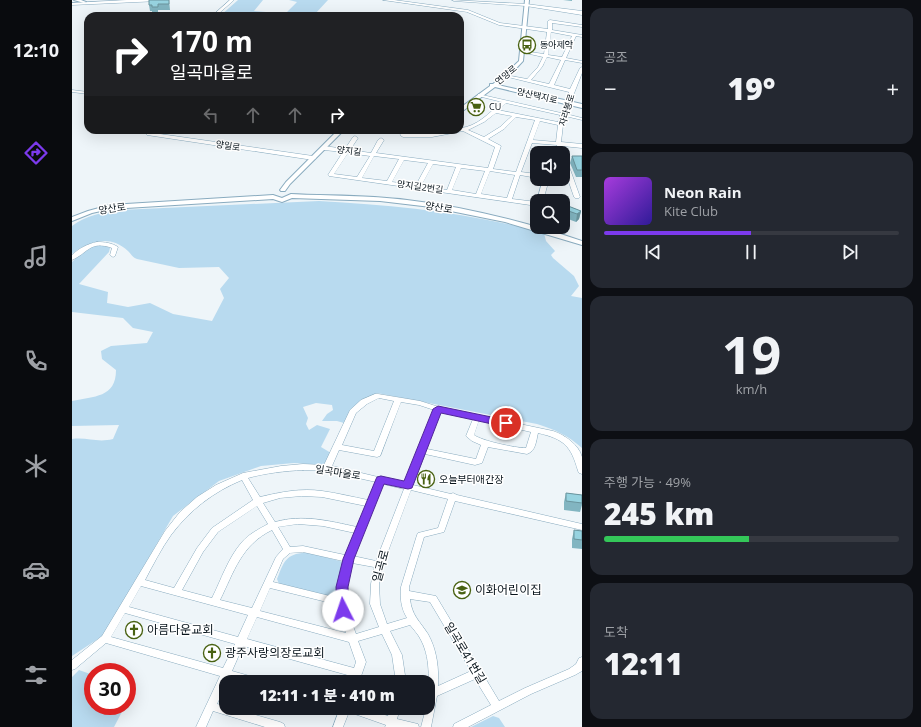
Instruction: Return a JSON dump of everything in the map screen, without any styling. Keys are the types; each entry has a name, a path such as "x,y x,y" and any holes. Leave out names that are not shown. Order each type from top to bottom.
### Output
{"main road":[{"path":"72,4 128,0 159,0"},
{"path":"454,0 527,3"},
{"path":"481,0 527,3 582,12"}],"street":[{"path":"76,0 83,3"},
{"path":"218,12 232,0"},
{"path":"385,0 468,11 496,23 582,36"},
{"name":"연양로","path":"464,108 492,85 506,76 521,61 527,3"},
{"path":"528,81 539,70 547,56 550,21 582,26"},
{"path":"551,86 574,35"},
{"path":"523,52 582,62"},
{"name":"자라봉로","path":"558,144 567,103 582,68"},
{"path":"506,76 572,91"},
{"name":"양산택지로","path":"492,85 582,106"},
{"path":"72,91 84,92"},
{"path":"480,95 582,119"},
{"path":"464,127 480,123 505,101"},
{"path":"494,111 562,124"},
{"path":"485,139 502,128 515,115"},
{"path":"509,200 538,119"},
{"path":"464,129 498,146 490,169 487,171 478,195"},
{"name":"양일로","path":"149,134 313,158"},
{"path":"283,190 288,183 337,134"},
{"path":"404,134 416,136 441,134"},
{"path":"347,151 355,138"},
{"name":"양지길","path":"359,179 381,140"},
{"path":"530,141 582,145"},
{"name":"양지길","path":"324,148 530,175"},
{"name":"양지길2번길","path":"347,151 331,175 530,203"},
{"path":"388,183 402,158"},
{"path":"418,187 431,162"},
{"path":"449,191 459,165"},
{"path":"571,180 577,197"},
{"path":"273,197 273,192 283,190 291,192 292,196"},
{"name":"양산로","path":"72,219 90,212 110,208 273,197 282,200 292,196 368,199 427,204 504,219 582,243"},
{"path":"72,258 81,249 92,244 101,243 115,247 113,255"},
{"path":"327,468 353,412 364,402 378,396 420,403 438,409 553,434 566,440 576,451 582,471"},
{"path":"338,447 377,454 399,399"},
{"name":"일곡로","path":"400,675 397,655 384,629 375,604 375,584 379,565 421,450 438,409"},
{"path":"477,417 470,436 473,440 527,451 530,449 535,430"},
{"path":"421,450 475,462 479,461 486,442"},
{"name":"일곡마을로","path":"72,666 105,639 138,582 178,519 205,496 221,485 243,476 292,467 327,468 381,479 582,526"},
{"path":"243,476 288,550"},
{"path":"357,675 361,662 344,618 342,587 348,559 372,504 381,479"},
{"path":"176,592 200,550 215,530 258,501 280,495 302,493 322,494 372,504"},
{"path":"433,675 431,655 426,640 409,615 404,594 421,535 441,530 453,496"},
{"path":"214,602 242,548 253,537 273,525 290,521 320,522 360,531"},
{"path":"201,727 280,557 288,550 311,549 348,559 379,565"},
{"path":"138,582 353,639 413,620"},
{"path":"268,584 342,602"},
{"name":"일곡로41번길","path":"404,594 433,599 498,707"},
{"path":"122,609 293,656 347,675"},
{"path":"105,639 229,675"},
{"path":"458,727 528,691 572,672 581,666"},
{"path":"435,692 477,673"},
{"path":"210,706 275,726"},
{"path":"338,727 342,715"},
{"path":"368,715 390,724 414,727"},
{"path":"426,727 429,715"}],"shaded area":[{"path":"238,0 263,0 254,11 266,12 224,12"},
{"path":"289,0 328,0 317,12 287,12 297,2"},
{"path":"319,201 376,205 461,215 530,230 530,234 544,234 546,241 555,251 551,255 553,258 574,276 579,286 571,296 582,298 582,448 561,433 537,424 377,393 362,400 344,423 337,421 322,421 327,414 333,410 332,405 316,403 303,407 308,418 306,424 309,430 317,425 330,429 321,447 331,453 324,465 294,463 261,466 219,481 173,516 104,635 72,656 72,439 113,439 119,425 72,426 72,401 102,394 108,391 112,386 115,379 116,370 102,359 101,351 111,346 147,343 153,332 133,328 123,318 72,312 72,262 80,254 93,246 98,245 110,248 109,252 79,284 108,292 107,303 128,307 150,303 173,314 212,321 224,298 220,289 229,278 219,267 179,268 137,259 114,242 100,241 92,243 72,254 72,226 94,215 120,210"},
{"path":"302,553 310,553 343,562 344,565 339,595 333,598 279,584 277,579 285,562 291,556"},
{"path":"79,670 84,672 84,715 120,715 114,727 72,727 72,677"},
{"path":"493,716 499,718 505,727 471,727"}],"building":[{"path":"149,0 169,0 169,4 158,4 158,7 152,7 152,5 149,5"},
{"path":"572,156 582,156 582,170 577,170"},
{"path":"570,207 581,211 577,214 570,212"},
{"path":"566,493 582,495 582,503 566,501"},
{"path":"574,530 582,531 582,540 574,539"}],"place":[{"name":"동아제약","path":"527,45"},
{"name":"CU","path":"476,107"},
{"name":"오늘부터애간장","path":"426,479"},
{"name":"이화어린이집","path":"462,590"},
{"name":"아름다운교회","path":"134,630"},
{"name":"광주사랑의장로교회","path":"212,653"}],"route":[{"path":"343,610 342,587 348,559 381,479 408,486 438,409 506,423"}]}
